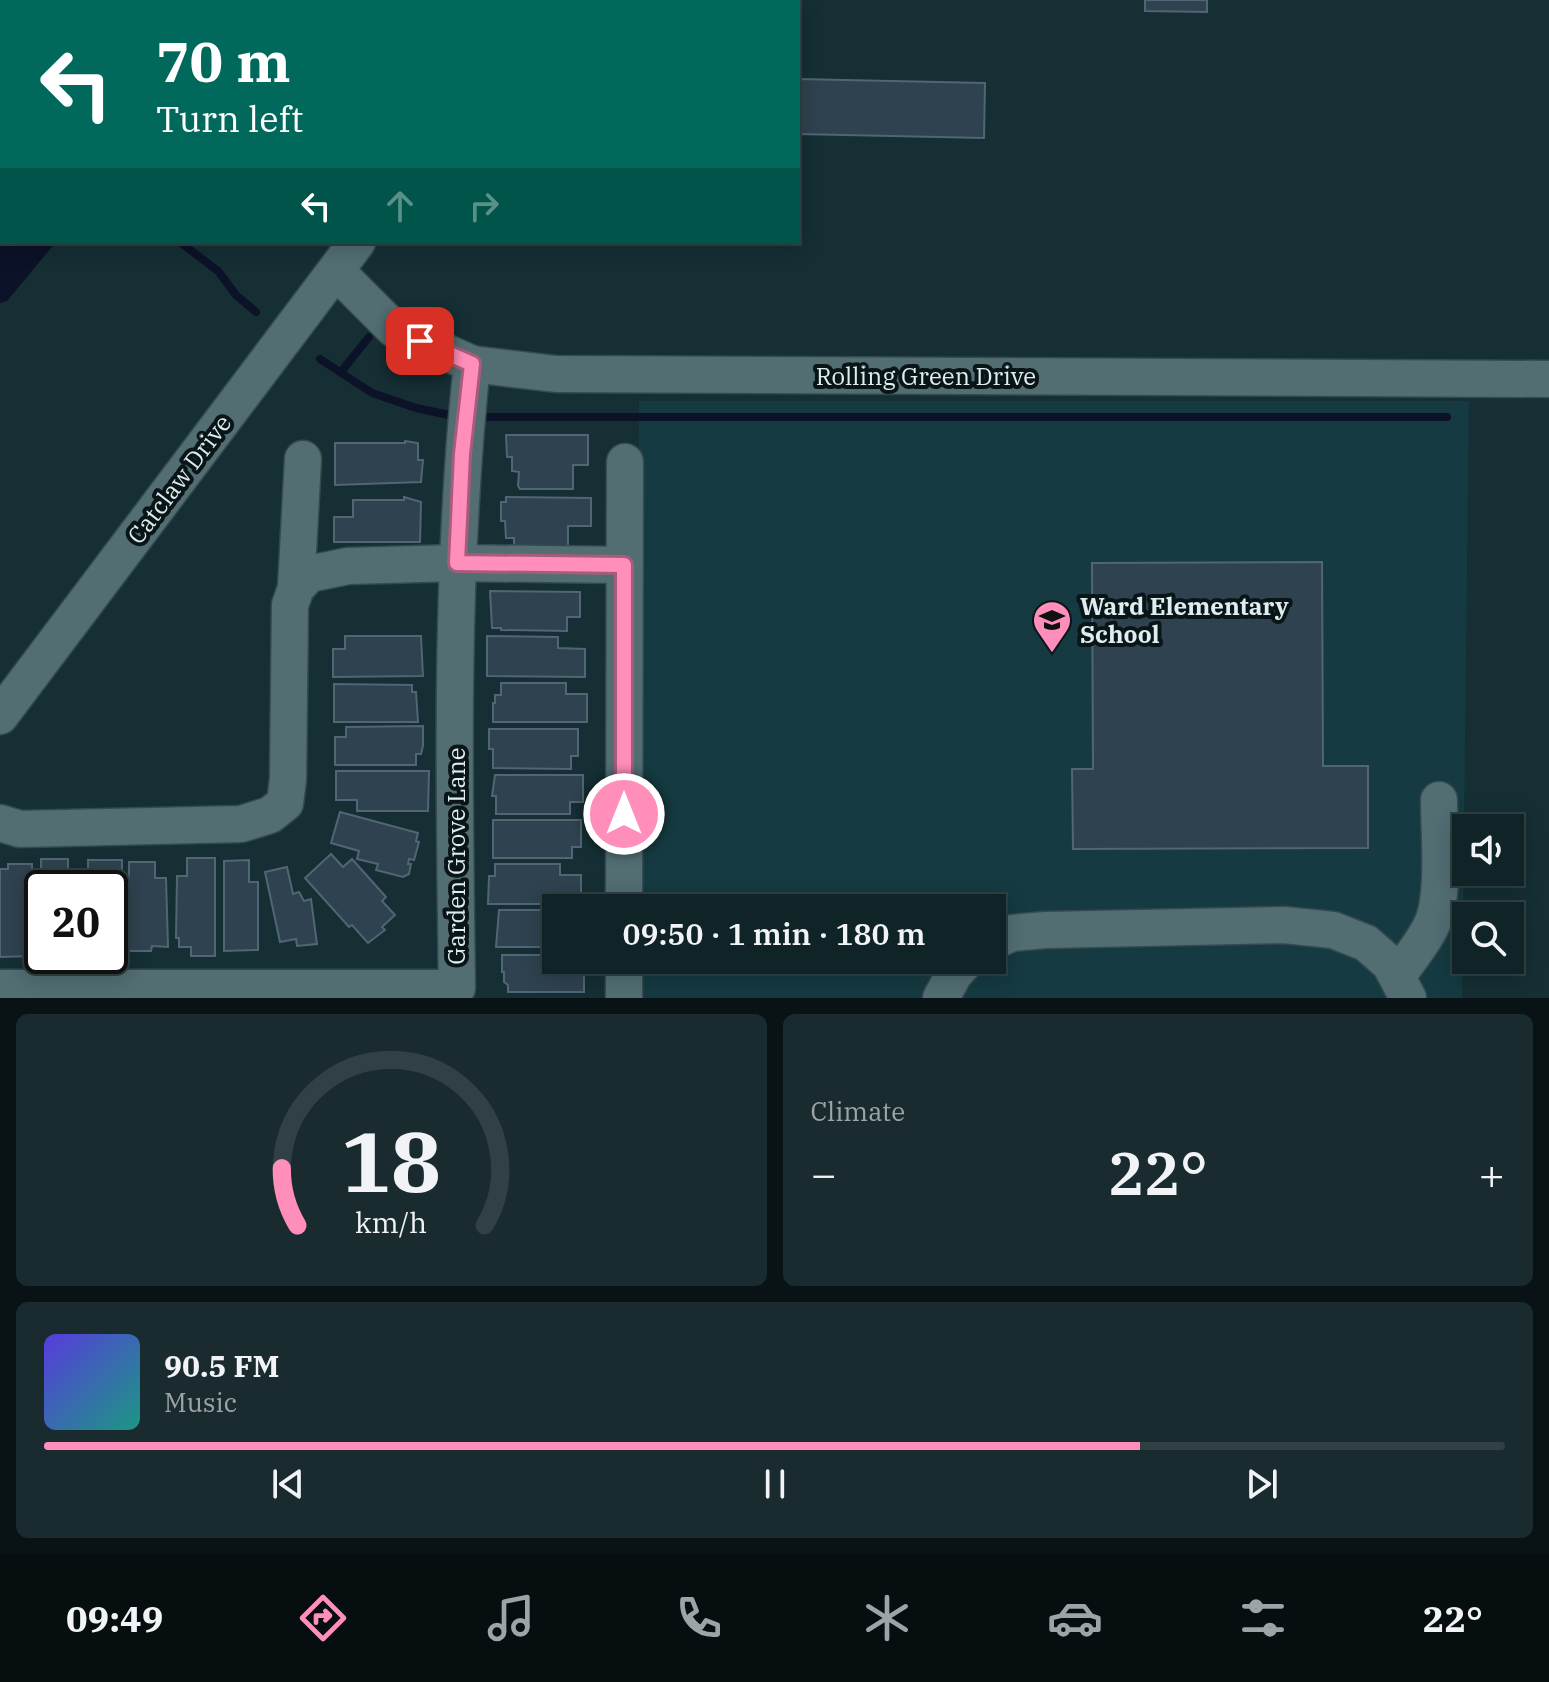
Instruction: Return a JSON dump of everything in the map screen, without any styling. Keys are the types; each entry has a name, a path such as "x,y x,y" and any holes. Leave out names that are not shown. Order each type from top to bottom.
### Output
{"street":[{"name":"Catclaw Drive","path":"0,716 356,244"},
{"name":"Rolling Green Drive","path":"336,271 394,329 472,364 556,374 1549,379"},
{"name":"Garden Grove Lane","path":"0,988 457,988 454,821 457,563 462,454 472,364"},
{"path":"0,823 20,829 241,824 270,815 285,803 290,605 296,588 303,459"},
{"path":"624,894 625,462"},
{"path":"296,588 309,574 348,566 457,563 624,565"},
{"path":"1403,986 1434,921 1438,898 1439,800"},
{"path":"1006,936 1046,930 1284,925 1333,930 1366,943 1390,964 1403,986"},
{"path":"624,974 624,998"},
{"path":"941,998 954,974"}],"shaded area":[{"path":"0,244 54,244 7,301 0,303"},
{"name":"Ward Elementary School","path":"639,401 1469,401 1464,814 1452,814 1452,886 1463,886 1463,902 1452,902 1452,974 1462,974 1462,998 635,998 635,974 1006,974 1006,894 636,894"}],"building":[{"path":"1145,0 1207,0 1207,12 1145,11"},
{"path":"800,79 985,83 984,138 800,134"},
{"path":"506,435 588,435 588,465 573,465 573,489 520,489 519,472 512,471 512,457 507,457"},
{"path":"335,443 418,443 418,460 423,460 421,482 335,485"},
{"path":"404,497 421,502 420,542 334,542 334,517 353,517 353,500 404,500"},
{"path":"506,497 591,498 591,526 568,526 568,549 514,545 514,538 506,538 505,521 501,521 501,502 506,502"},
{"path":"1322,562 1323,766 1368,766 1368,848 1073,849 1072,769 1093,769 1092,563"},
{"path":"490,591 580,592 580,617 567,617 567,631 492,628"},
{"path":"345,636 421,636 423,676 333,677 333,649 345,649"},
{"path":"487,636 558,637 558,648 585,649 585,677 487,676"},
{"path":"501,683 566,683 566,694 587,694 587,722 493,722 493,703 495,695 501,695"},
{"path":"334,684 412,685 412,692 416,692 418,722 334,722"},
{"path":"423,726 423,746 421,754 416,754 416,765 335,765 335,737 346,737 346,727"},
{"path":"489,729 578,729 578,756 571,756 571,769 493,768"},
{"path":"336,771 429,771 428,811 357,811 357,800 336,800"},
{"path":"495,775 583,775 583,802 570,802 570,814 496,814 496,796 492,796"},
{"path":"340,812 418,833 414,860 409,859 409,874 403,877 376,870 378,864 357,859 359,851 331,843"},
{"path":"493,820 581,820 581,847 572,847 572,858 493,858"},
{"path":"331,854 343,867 352,859 386,897 382,901 395,915 382,927 385,930 368,943 352,925 349,927 305,878"},
{"path":"187,858 215,858 215,956 191,956 191,947 179,947 179,938 176,938 177,876 187,876"},
{"path":"41,859 68,859 68,870 41,870"},
{"path":"88,860 122,860 122,870 88,870"},
{"path":"249,860 249,882 258,882 258,950 224,951 224,861"},
{"path":"129,862 155,862 155,878 166,878 168,947 152,946 151,951 128,951"},
{"path":"8,864 32,864 32,870 24,870 24,956 0,957 0,869 8,869"},
{"path":"495,864 560,864 560,875 581,875 581,894 542,894 542,904 488,904 489,876 495,876"},
{"path":"287,867 293,894 299,892 304,901 311,899 317,944 297,946 296,939 280,942 265,872"},
{"path":"499,910 542,910 542,947 496,947"},
{"path":"502,955 542,955 542,974 584,974 584,992 508,992 502,972"}],"waterway":[{"path":"183,244 218,271 236,295 256,312"},
{"path":"341,372 369,337"},
{"path":"320,359 372,393 449,415"},
{"path":"485,417 1447,417"}],"place":[{"name":"Ward Elementary School","path":"1052,654"}],"route":[{"path":"420,341 472,364 462,454 457,563 624,565 624,814"}]}
